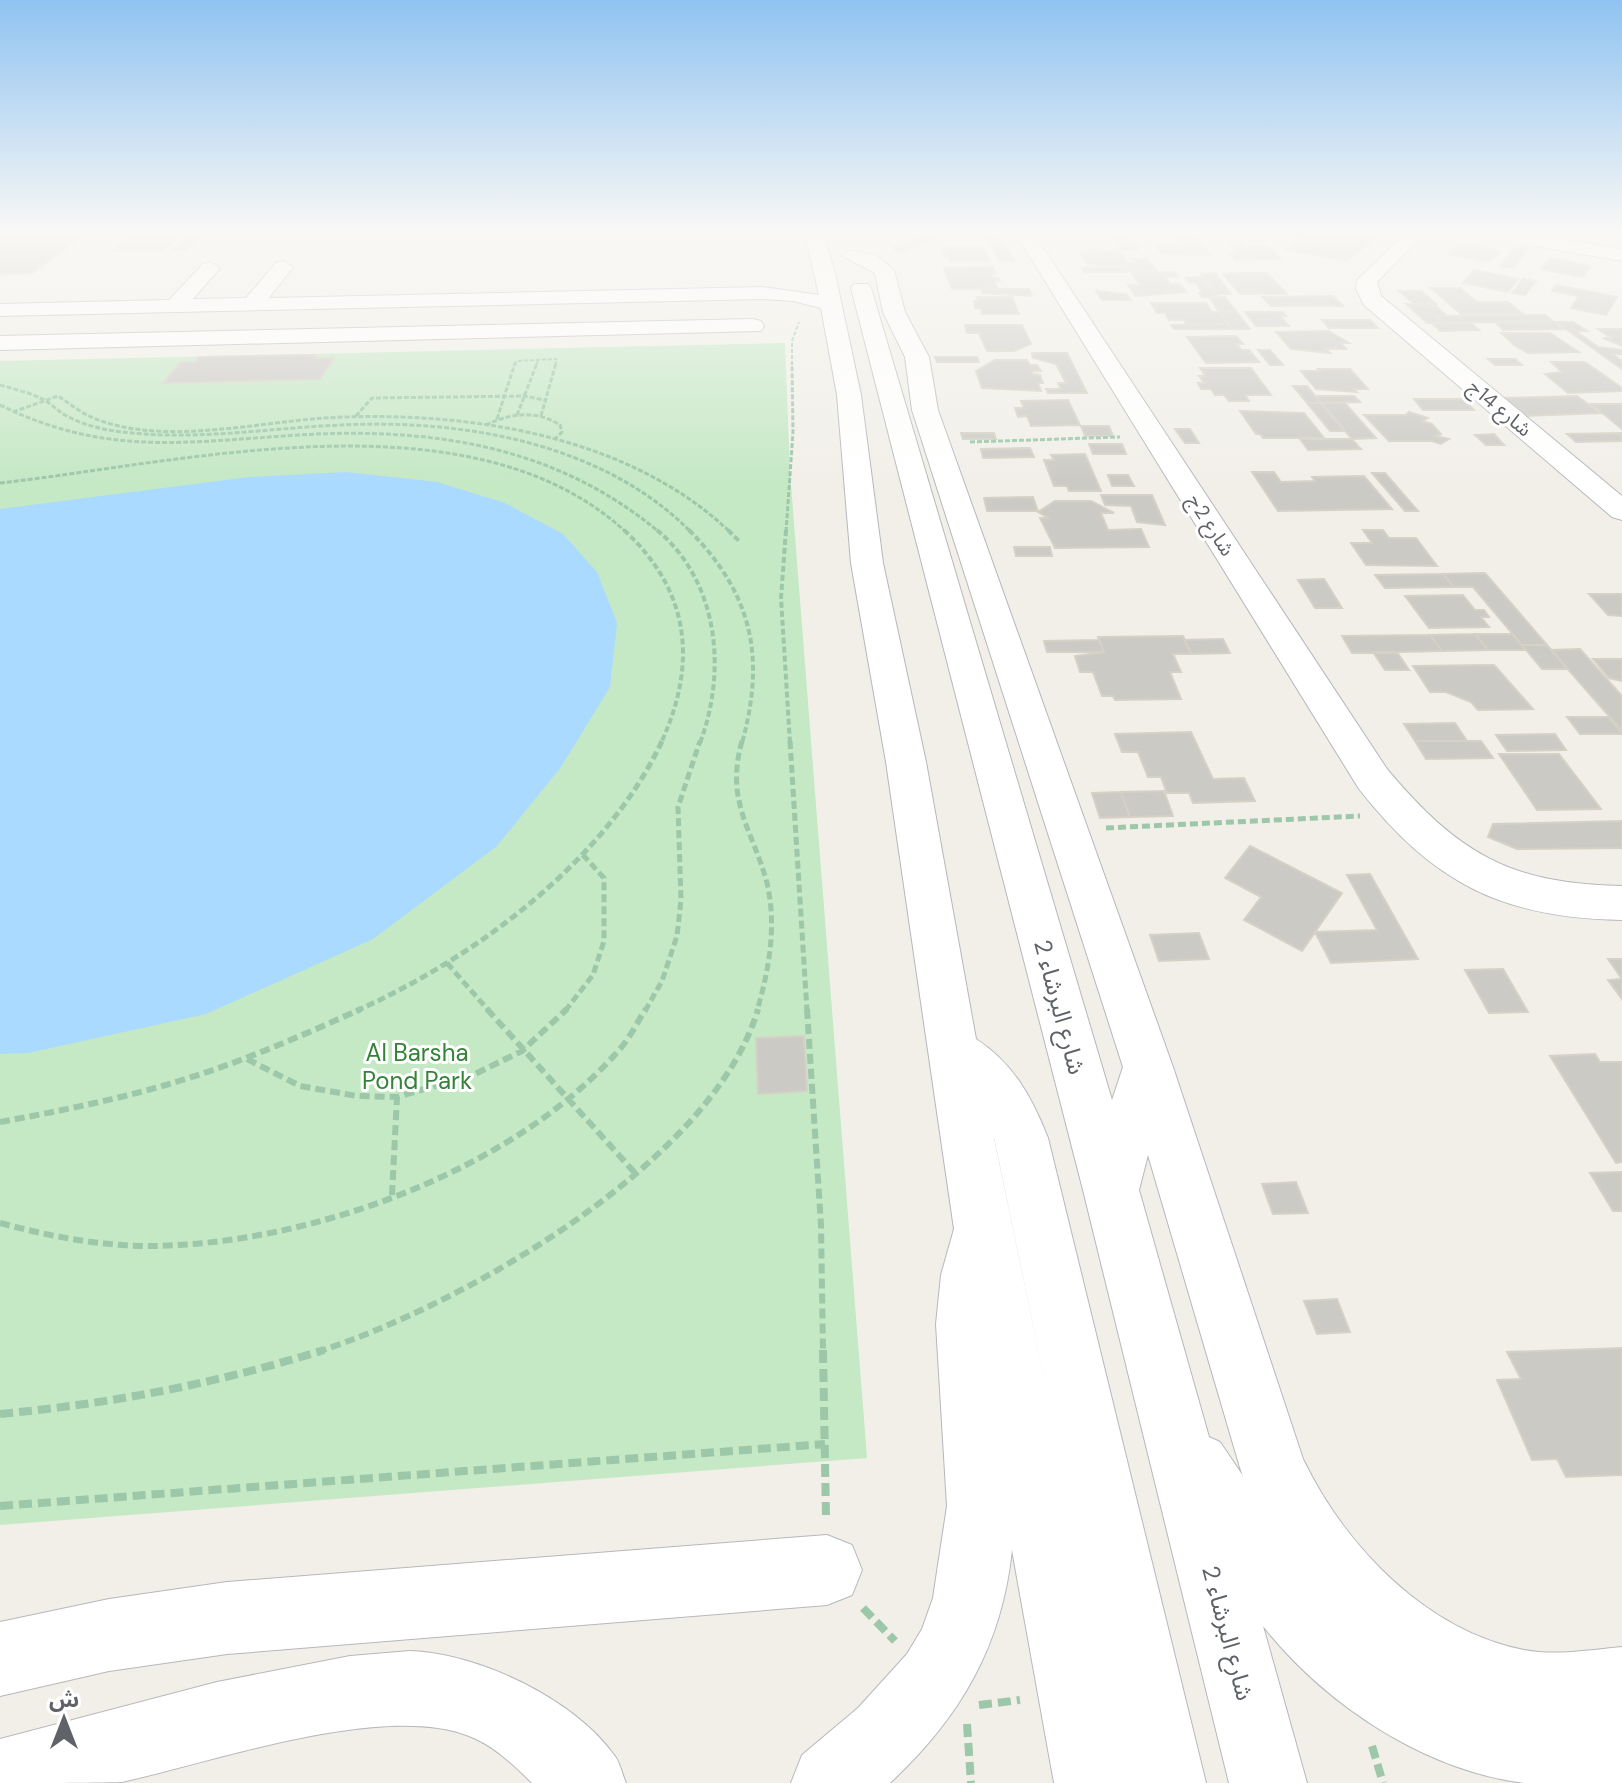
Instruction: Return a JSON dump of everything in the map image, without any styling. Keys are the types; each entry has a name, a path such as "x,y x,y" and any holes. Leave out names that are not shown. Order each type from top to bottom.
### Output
{"street":[{"path":"0,324 90,317"},
{"path":"168,339 181,317"},
{"path":"0,343 168,339 436,317"},
{"path":"492,317 560,330 673,317"},
{"path":"834,317 849,395 869,576 906,762 981,1222 1093,1783"},
{"name":"شارع البرشاء 2","path":"859,317 1111,1190 1268,1783"},
{"path":"897,317 917,357 921,393 937,443 1148,1067 1274,1471 1304,1530 1347,1586 1402,1634 1463,1669 1526,1688 1622,1684"},
{"name":"شارع 2ج","path":"1078,317 1373,779 1401,814 1451,860 1498,882 1575,902 1622,903"},
{"name":"شارع 14ج","path":"1392,317 1622,511"},
{"path":"952,1050 988,1077 1002,1094 1021,1138 1167,1783"},
{"path":"1111,1190 1148,1067"},
{"path":"830,1783 885,1737 933,1680 956,1637 967,1600 978,1541 981,1494 965,1351 967,1305 981,1222"},
{"path":"1175,1429 1268,1577 1312,1630 1353,1668 1422,1712 1482,1737 1541,1747 1622,1752"},
{"path":"0,1659 109,1635 227,1618 827,1570"},
{"path":"0,1778 98,1748 239,1715 374,1689 413,1688 450,1693 486,1704 519,1720 550,1744 587,1783"}],"path":[{"path":"800,317 792,341 793,432 781,598 821,1225 827,1570"},
{"path":"541,416 557,359 560,330"},
{"path":"517,415 541,351"},
{"path":"497,419 516,361 557,359"},
{"path":"0,385 44,399 59,411 93,427 154,436 212,435 350,424 446,427 510,437 554,450 632,487 667,511 698,539 715,560 746,607 752,631 754,686 751,716 735,772 736,792 744,829 768,889 770,954 764,989 743,1049 726,1079 700,1112 635,1173 584,1213 504,1268 454,1296 371,1333 283,1363 193,1388 102,1404 0,1414"},
{"path":"355,417 366,401 372,398 525,396 544,400"},
{"path":"13,412 44,399 60,397 82,412 102,420 160,429 355,417 416,417 486,425 604,455 657,480 704,508 740,542"},
{"path":"0,405 61,431 100,440 145,445 341,434 420,437 492,449 561,471 623,503 661,533 690,569 710,609 718,674 707,722 687,776 677,815 682,898 679,930 670,963 655,997 634,1032 605,1067 571,1100 487,1151 392,1195 318,1221 272,1232 210,1242 150,1246 93,1243 0,1223"},
{"path":"486,425 517,415 541,416 560,425 562,432 554,440"},
{"path":"291,436 294,427"},
{"path":"145,445 160,429"},
{"path":"937,443 1154,436"},
{"path":"0,483 269,450 378,448 439,453 494,464 545,482 591,505 629,535 659,571 678,610 684,655 675,707 652,763 626,803 582,854 522,908 447,963 353,1013 199,1077 112,1102 0,1122"},
{"path":"1068,829 1401,814"},
{"path":"246,1059 300,1086 357,1096 397,1097 473,1075 522,1051 562,1015 593,975 604,941 604,878 582,854"},
{"path":"447,963 522,1051 571,1100 635,1173"},
{"path":"392,1195 397,1097"},
{"path":"0,1506 825,1444"}],"green space":[{"name":"Al Barsha Pond Park","path":"785,343 790,472 867,1458 0,1525 0,361"}],"water":[{"path":"346,472 437,482 505,503 563,534 597,572 617,623 610,687 561,767 497,846 373,939 206,1014 28,1053 0,1054 0,509 249,477"}],"building":[{"path":"1167,317 1223,317 1229,324 1187,325 1184,320 1169,320"},
{"path":"1223,317 1241,317 1250,329 1232,329"},
{"path":"1249,317 1281,317 1289,326 1256,326"},
{"path":"1421,317 1437,317 1443,323 1427,323"},
{"path":"1437,317 1548,317 1553,321 1443,323"},
{"path":"1322,320 1370,320 1378,328 1329,328"},
{"path":"1554,322 1563,329 1503,330 1496,323"},
{"path":"1556,322 1573,322 1587,331 1576,331 1598,347 1622,350 1622,354 1612,354 1622,361 1622,369"},
{"path":"1229,324 1232,329 1174,329 1171,325"},
{"path":"1433,324 1472,324 1479,330 1440,331"},
{"path":"965,325 1022,325 1031,344 1014,351 987,351 979,333 967,333"},
{"path":"1598,329 1622,329 1622,346 1603,338 1611,338"},
{"path":"1329,331 1349,343 1341,343 1346,349 1326,349 1330,353 1291,349 1276,332"},
{"path":"1501,333 1550,333 1579,352 1528,353"},
{"path":"1236,336 1243,344 1236,344 1242,350 1249,350 1259,362 1206,363 1187,337"},
{"path":"1258,350 1270,350 1283,365 1270,365"},
{"path":"1032,353 1067,353 1087,393 1048,393 1046,389 1061,389 1058,383 1066,383 1056,364 1033,358"},
{"path":"316,355 314,358 334,358 320,379 163,383 181,362 195,362 199,357"},
{"path":"935,357 977,357 979,362 937,362"},
{"path":"1488,359 1515,359 1522,365 1495,365"},
{"path":"995,360 1027,360 1030,365 1037,365 1041,371 1032,371 1040,375 1043,383 1038,383 1041,391 982,388 976,371"},
{"path":"1551,362 1585,362 1622,391 1568,393 1545,374 1562,372"},
{"path":"1200,368 1251,368 1271,395 1245,395 1249,401 1229,401 1224,395 1215,395 1211,389 1201,389 1198,383 1204,383 1199,376 1205,376"},
{"path":"1318,369 1350,369 1368,389 1353,389 1357,392 1316,389 1301,371 1320,371"},
{"path":"1293,386 1307,386 1321,403 1307,403"},
{"path":"1316,396 1354,396 1360,402 1321,403"},
{"path":"1577,396 1600,413 1524,416 1503,398"},
{"path":"1414,399 1463,399 1474,410 1423,410"},
{"path":"1068,400 1080,425 1031,426 1027,416 1018,417 1015,408 1024,408 1021,401"},
{"path":"1344,402 1376,438 1352,439 1321,403"},
{"path":"1307,403 1321,403 1345,431 1330,431"},
{"path":"1591,404 1622,404 1622,429"},
{"path":"1240,411 1304,413 1324,438 1263,438 1256,434"},
{"path":"1409,412 1428,418 1422,421 1432,424 1441,434 1436,436 1449,439 1441,444 1432,441 1389,441 1364,415 1406,415"},
{"path":"1081,426 1109,426 1113,436 1085,436"},
{"path":"1175,429 1190,429 1199,443 1185,443"},
{"path":"961,433 994,433 996,439 963,439"},
{"path":"1622,433 1622,441 1576,442 1567,434"},
{"path":"1494,434 1504,445 1486,445 1475,435"},
{"path":"1300,439 1352,439 1361,449 1308,450"},
{"path":"1089,444 1122,444 1126,454 1093,454"},
{"path":"1030,448 1034,457 983,458 981,449"},
{"path":"1085,454 1101,491 1069,491 1067,486 1054,486 1044,460 1054,460 1051,455"},
{"path":"1252,472 1274,472 1281,482 1315,481 1312,477 1364,476 1392,509 1278,511"},
{"path":"1372,473 1385,473 1418,511 1405,511"},
{"path":"1108,475 1128,475 1134,486 1112,486"},
{"path":"1101,495 1152,495 1165,525 1137,522 1131,506 1105,505"},
{"path":"1033,497 1038,511 987,511 984,498"},
{"path":"1055,501 1091,501 1114,513 1101,513 1108,530 1141,529 1149,547 1055,548 1040,518 1048,518 1038,512"},
{"path":"1363,530 1383,530 1389,538 1416,538 1437,566 1366,565 1351,543 1372,543"},
{"path":"1014,547 1050,547 1052,556 1016,556"},
{"path":"1485,573 1547,645 1522,645 1473,587 1454,587 1443,574"},
{"path":"1443,574 1454,587 1385,588 1375,575"},
{"path":"1324,579 1342,608 1315,608 1298,580"},
{"path":"1589,594 1622,594 1622,616 1608,615"},
{"path":"1463,595 1475,610 1484,610 1489,617 1481,617 1489,627 1429,628 1405,596"},
{"path":"1475,634 1488,650 1442,651 1430,635"},
{"path":"1475,634 1512,634 1526,650 1488,650"},
{"path":"1430,635 1442,651 1352,653 1342,636"},
{"path":"1183,636 1191,654 1173,654 1181,672 1170,672 1181,699 1115,700 1113,696 1102,696 1093,672 1080,672 1075,656 1104,652 1098,637"},
{"path":"1223,639 1230,653 1191,654 1184,640"},
{"path":"1099,640 1104,652 1047,652 1044,641"},
{"path":"1522,645 1547,645 1568,669 1542,669"},
{"path":"1580,649 1622,696 1622,731 1551,650"},
{"path":"1373,652 1397,652 1409,670 1385,670"},
{"path":"1593,659 1622,659 1622,681 1609,678"},
{"path":"1494,665 1533,709 1478,710 1471,702 1446,692 1430,692 1413,666"},
{"path":"1567,717 1609,717 1622,734 1580,734"},
{"path":"1455,723 1467,741 1415,741 1404,724"},
{"path":"1191,732 1213,779 1244,778 1255,801 1193,803 1189,793 1167,793 1161,777 1148,777 1138,752 1122,752 1115,734"},
{"path":"1555,734 1566,750 1507,751 1496,735"},
{"path":"1415,741 1481,741 1493,758 1426,759"},
{"path":"1499,754 1559,754 1601,809 1537,810"},
{"path":"1164,791 1173,816 1130,817 1121,792"},
{"path":"1121,792 1130,817 1100,818 1092,793"},
{"path":"1622,821 1622,848 1517,849 1488,837 1493,824"},
{"path":"1250,846 1342,893 1302,951 1244,920 1261,897 1225,878"},
{"path":"1370,874 1418,959 1331,963 1315,932 1377,930 1347,875"},
{"path":"1199,933 1209,959 1159,961 1150,935"},
{"path":"1608,959 1622,959 1622,979"},
{"path":"1503,969 1528,1012 1489,1013 1465,970"},
{"path":"1622,979 1622,999 1608,980"},
{"path":"804,1036 807,1091 758,1094 756,1038"},
{"path":"1595,1054 1600,1062 1622,1062 1622,1162 1616,1163 1550,1056"},
{"path":"1622,1172 1622,1211 1613,1211 1590,1173"},
{"path":"1296,1182 1308,1213 1273,1214 1262,1184"},
{"path":"1337,1299 1350,1332 1317,1334 1304,1301"},
{"path":"1622,1348 1622,1475 1566,1477 1557,1459 1532,1460 1497,1380 1521,1379 1507,1352"}]}
